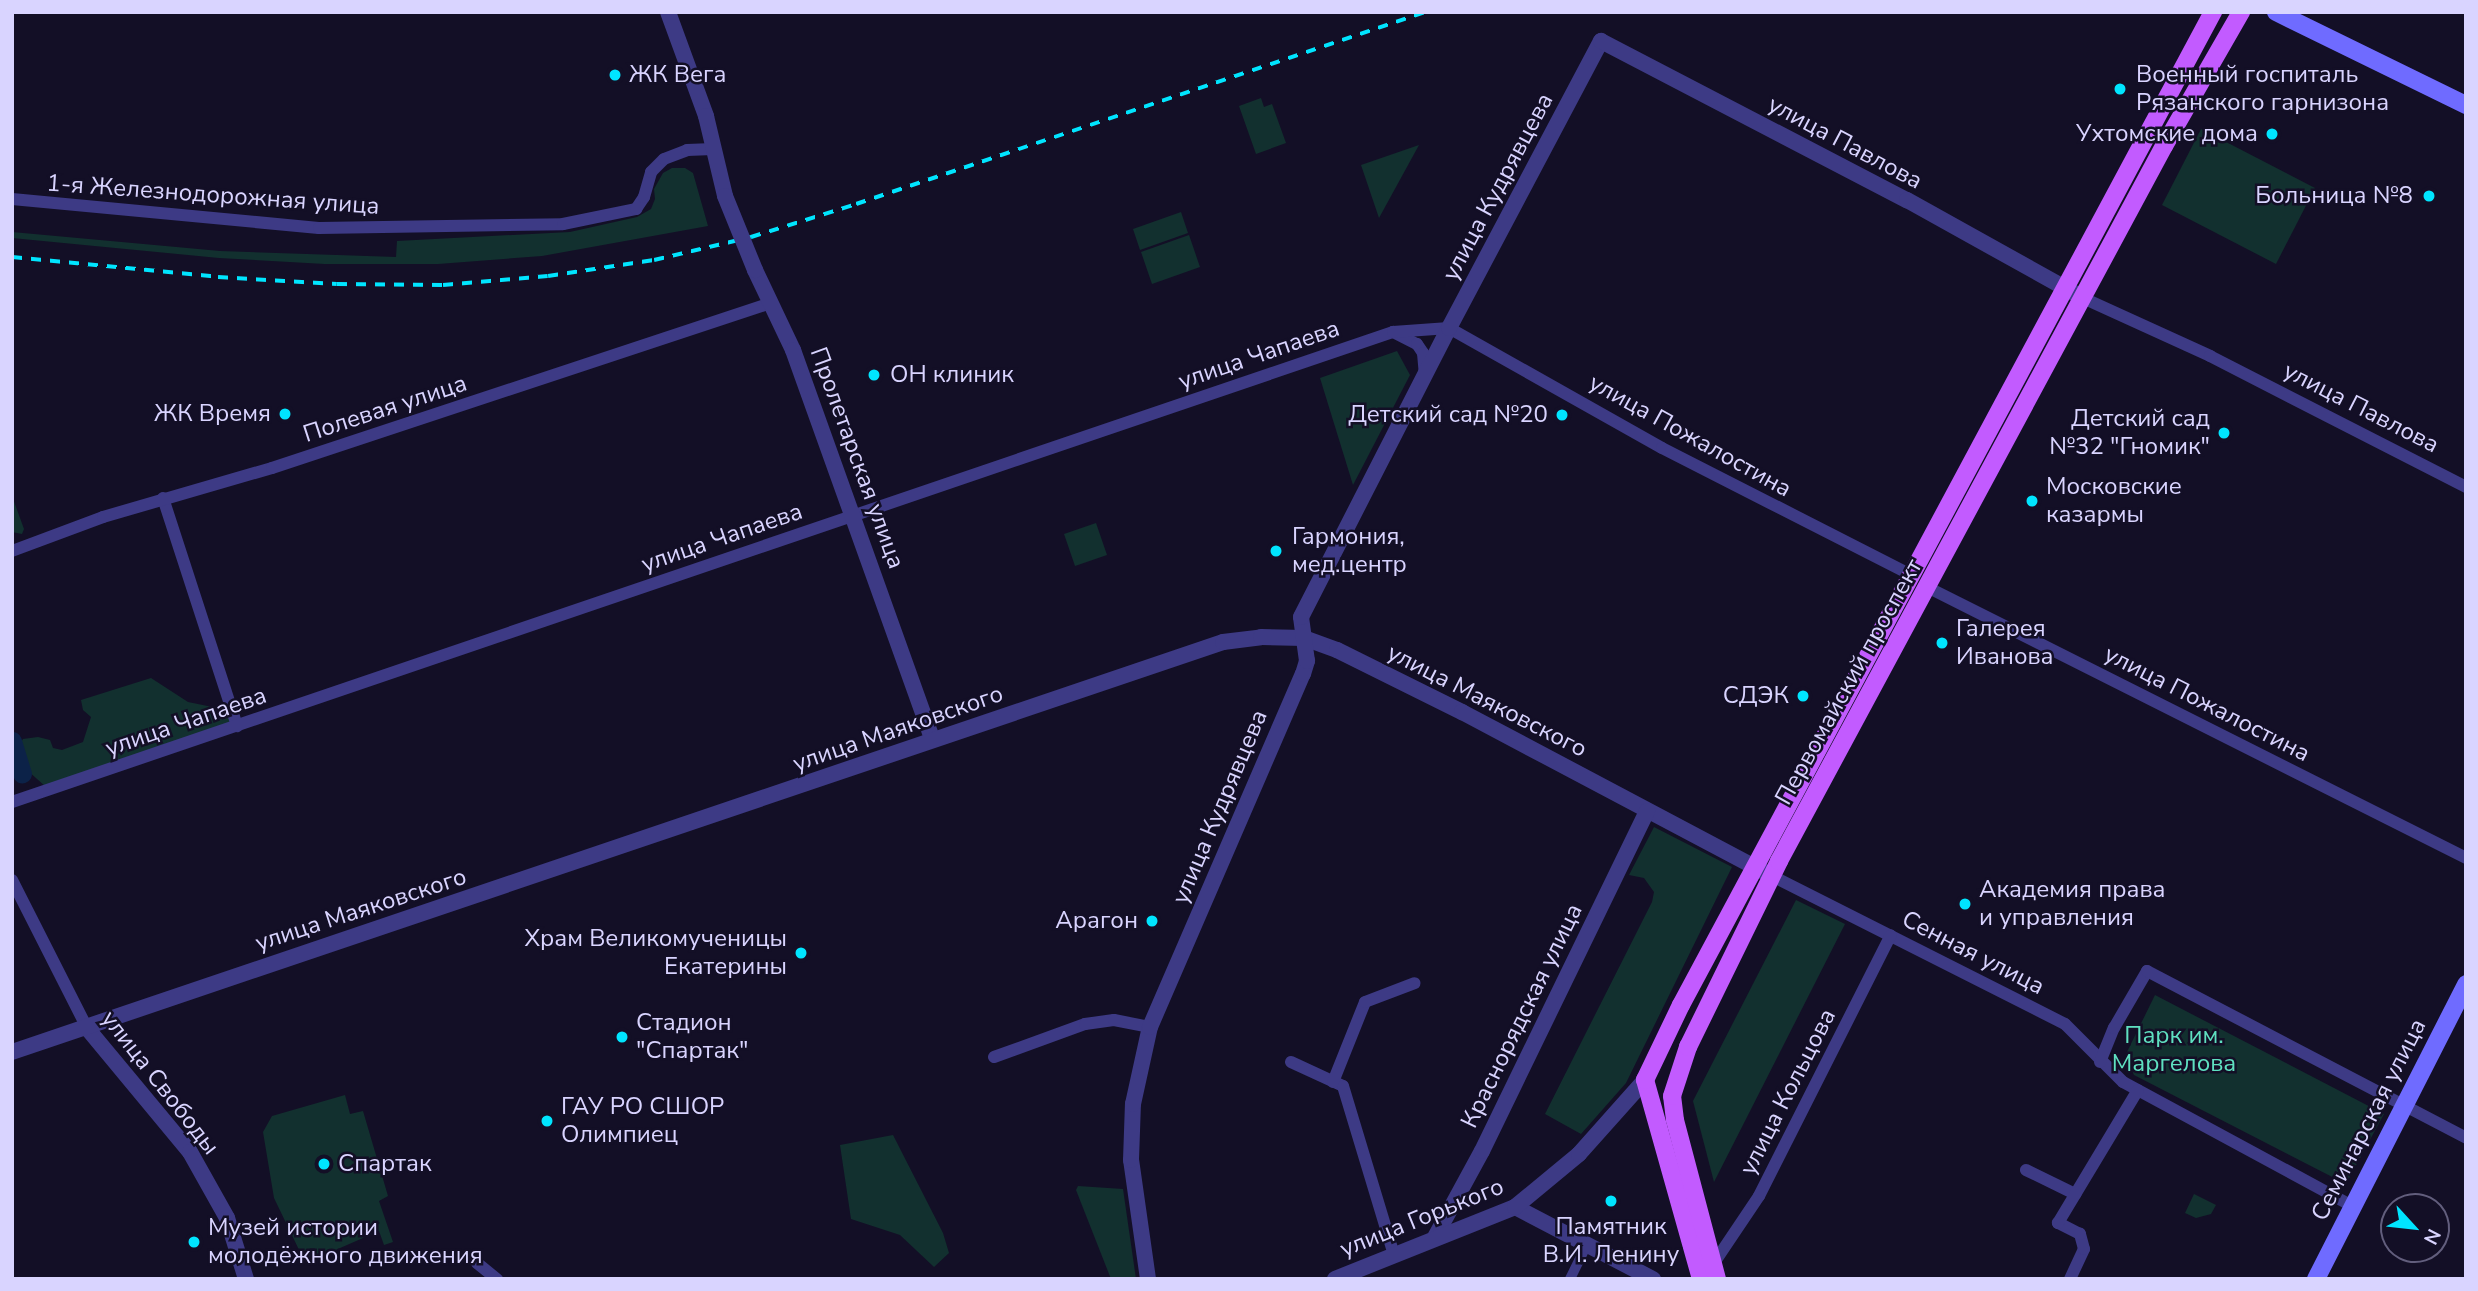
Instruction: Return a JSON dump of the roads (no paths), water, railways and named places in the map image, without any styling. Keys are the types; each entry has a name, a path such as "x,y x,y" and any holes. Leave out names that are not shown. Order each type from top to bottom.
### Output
{"main road":[{"name":"Первомайский проспект","path":"1716,1271 1675,1120 1672,1096 1688,1046 1764,872 1913,576 2213,12"},
{"name":"Первомайский проспект","path":"1645,1080 1681,1005 1764,872 1928,588 2164,146 2241,12"},
{"path":"2276,12 2466,105"},
{"name":"Семинарская улица","path":"2316,1279 2466,984"},
{"path":"1645,1080 1701,1279"}],"street":[{"name":"Пролетарская улица","path":"668,12 699,94 725,197 755,270 793,350 855,515 933,740"},
{"name":"улица Павлова","path":"1601,41 1918,206 2065,289"},
{"name":"улица Кудрявцева","path":"1148,1279 1131,1160 1133,1104 1150,1027 1303,674 1307,661 1301,617 1424,375 1601,41"},
{"name":"1-я Железнодорожная улица","path":"12,199 319,228 563,224 636,209 644,197 652,173 664,159 687,150 713,149"},
{"path":"2065,289 2083,298"},
{"name":"улица Павлова","path":"2083,298 2210,356 2466,487"},
{"name":"Полевая улица","path":"12,551 163,498 272,468 771,303"},
{"name":"улица Чапаева","path":"12,802 57,789 1393,332 1449,328"},
{"name":"улица Пожалостина","path":"1449,328 1662,448 1913,576"},
{"path":"1419,330 1435,341 1436,354"},
{"path":"1393,332 1417,344 1423,353 1424,375"},
{"path":"163,498 237,726"},
{"name":"улица Пожалостина","path":"1928,588 2466,858"},
{"name":"улица Маяковского","path":"12,1052 1223,642 1261,637 1304,638 1336,650 1462,712 1764,872"},
{"name":"Краснорядская улица","path":"1434,1239 1482,1151 1647,811"},
{"name":"Сенная улица","path":"1764,872 2065,1024 2100,1062 2123,1082 2352,1206"},
{"name":"улица Свободы","path":"12,880 87,1028 190,1152 227,1218 246,1279"},
{"name":"улица Кольцова","path":"1716,1271 1759,1196 1891,935"},
{"path":"2100,1062 2114,1028 2147,971 2466,1138"},
{"path":"1333,1082 1365,1002 1415,983"},
{"path":"994,1057 1085,1024 1114,1020 1150,1027"},
{"path":"1292,1062 1343,1086 1394,1255"},
{"name":"улица Горького","path":"1335,1279 1516,1207 1579,1154 1645,1080"},
{"path":"2070,1279 2084,1249 2080,1234 2058,1223 2138,1090"},
{"path":"2026,1170 2075,1194"},
{"path":"1516,1207 1653,1279"},
{"path":"1570,1279 1584,1250"},
{"path":"477,1263 497,1279"}],"waterway":[{"path":"12,741 22,773"}],"railway":[{"path":"12,257 218,277 337,284 443,285 548,276 654,260 751,237 856,204 1425,12"}],"place":[{"name":"ЖК Вега","path":"615,75"},
{"name":"Военный госпиталь Рязанского гарнизона","path":"2120,89"},
{"name":"Ухтомские дома","path":"2272,134"},
{"name":"Больница №8","path":"2429,196"},
{"name":"ОН клиник","path":"874,375"},
{"name":"ЖК Время","path":"285,414"},
{"name":"Детский сад №20","path":"1562,415"},
{"name":"Детский сад №32 \"Гномик\"","path":"2224,433"},
{"name":"Московские казармы","path":"2032,501"},
{"name":"Гармония, мед.центр","path":"1276,551"},
{"name":"Галерея Иванова","path":"1942,643"},
{"name":"СДЭК","path":"1803,696"},
{"name":"Академия права и управления","path":"1965,904"},
{"name":"Арагон","path":"1152,921"},
{"name":"Храм Великомученицы Екатерины","path":"801,953"},
{"name":"Стадион \"Спартак\"","path":"622,1037"},
{"name":"ГАУ РО СШОР Олимпиец","path":"547,1121"},
{"name":"Спартак","path":"324,1164"},
{"name":"Памятник В.И. Ленину","path":"1611,1201"},
{"name":"Музей истории молодёжного движения","path":"194,1242"}],"park label":[{"name":"Парк им. Маргелова","path":"2174,1050"}]}
